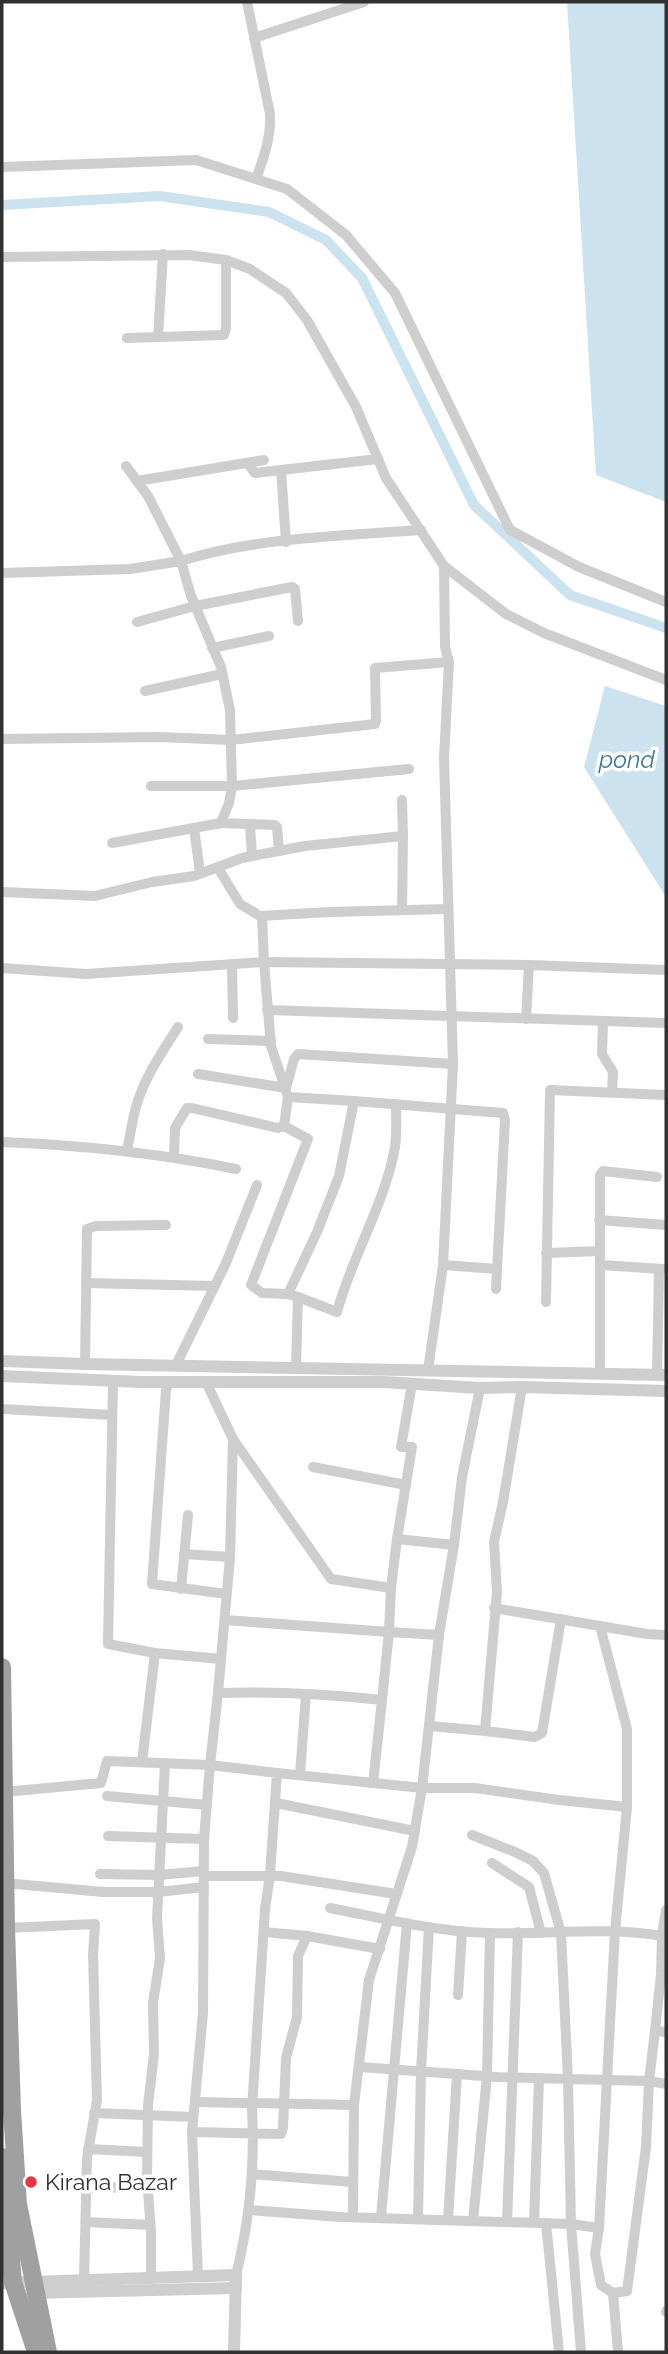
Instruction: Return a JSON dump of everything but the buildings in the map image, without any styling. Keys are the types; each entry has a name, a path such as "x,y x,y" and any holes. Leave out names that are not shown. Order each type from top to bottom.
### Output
{"highway":[{"path":"2,1667 4,1872 18,2190 48,2352"},
{"path":"2,2157 10,2286 36,2352"}],"street":[{"path":"247,2 270,114 266,153 256,179"},
{"path":"254,38 364,2"},
{"path":"2,167 196,160 287,189 346,235 395,293 510,530 579,567 666,601"},
{"path":"158,337 163,254"},
{"path":"2,257 189,255 226,260 271,281 295,304 356,408 386,478 444,566 506,614 544,633 666,680"},
{"path":"127,338 224,335 226,260"},
{"path":"137,481 264,460"},
{"path":"247,463 255,472 378,460"},
{"path":"127,466 148,496 181,561 195,606 222,674 230,710 232,786 229,803 220,823"},
{"path":"281,470 286,542"},
{"path":"2,573 130,569 181,561 216,550 421,530"},
{"path":"428,1370 443,1265 453,1064 444,758 449,662 445,647 444,566"},
{"path":"137,622 195,606 292,587 295,589 298,621"},
{"path":"212,649 268,636"},
{"path":"2,739 160,737 232,740 376,723 375,668 449,662"},
{"path":"145,691 222,674"},
{"path":"151,786 232,786 409,769"},
{"path":"402,800 402,910"},
{"path":"112,843 220,823 250,824 277,827 279,851"},
{"path":"250,824 251,856"},
{"path":"194,828 200,873"},
{"path":"2,892 95,896 200,873 251,856 305,846 404,836"},
{"path":"218,868 240,904 262,916 448,909"},
{"path":"262,916 271,1041 287,1092"},
{"path":"2,968 86,974 264,962 529,965 666,970"},
{"path":"232,964 233,1018"},
{"path":"526,1018 529,965"},
{"path":"267,1010 383,1016 666,1023"},
{"path":"603,1021 602,1054 612,1072 612,1091"},
{"path":"127,1151 136,1107 143,1089 178,1027"},
{"path":"208,1039 271,1041"},
{"path":"285,1126 287,1092 294,1059 298,1054 453,1064"},
{"path":"198,1074 287,1092 354,1101 499,1111 504,1115 496,1289"},
{"path":"546,1302 550,1090 666,1095"},
{"path":"296,1367 293,1296 339,1176 354,1101"},
{"path":"174,1157 175,1128 185,1110 189,1108 271,1127 285,1126 308,1139 251,1285 262,1293 293,1296 337,1312 344,1285 388,1178 396,1145 396,1104"},
{"path":"2,1142 127,1151 236,1169"},
{"path":"600,1374 600,1172 657,1177"},
{"path":"176,1365 215,1286 257,1185"},
{"path":"599,1220 666,1225"},
{"path":"85,1364 88,1227 166,1225"},
{"path":"546,1252 600,1251"},
{"path":"443,1265 497,1269"},
{"path":"2,1361 662,1375 663,1269 600,1265"},
{"path":"86,1283 215,1286"},
{"path":"2,1376 113,1381 412,1384 480,1388 666,1391"},
{"path":"113,1381 107,1641 110,1646 221,1659"},
{"path":"169,1382 166,1391 152,1582 155,1586 226,1594"},
{"path":"206,1382 233,1439 331,1578 391,1588"},
{"path":"373,1783 391,1588 412,1447 401,1447 412,1384"},
{"path":"485,1731 497,1592 494,1542 522,1387"},
{"path":"353,2217 354,2105 369,1980 415,1831 462,1477 480,1388"},
{"path":"2,1409 112,1415"},
{"path":"198,2276 192,2133 204,2013 204,1839 230,1557 233,1439"},
{"path":"313,1468 406,1485"},
{"path":"181,1589 188,1515"},
{"path":"397,1539 454,1545"},
{"path":"184,1554 230,1557"},
{"path":"494,1608 666,1635"},
{"path":"430,1726 535,1737 542,1733 561,1619"},
{"path":"225,1620 439,1635"},
{"path":"600,1626 627,1729 629,1749 627,1807 615,1931 599,2228 595,2254 601,2285 613,2293 627,2291 646,2147 649,2081 661,2031 666,1910"},
{"path":"142,1762 155,1653"},
{"path":"218,1693 306,1693 382,1700"},
{"path":"300,1774 306,1693"},
{"path":"4,1792 101,1783 107,1761 210,1765 422,1788 475,1788 627,1807"},
{"path":"151,2277 147,2152 154,2054 153,2003 160,1958 157,1918 165,1763"},
{"path":"234,2352 236,2281 246,2233 252,2174 252,2105 277,1773"},
{"path":"107,1797 207,1805"},
{"path":"276,1803 415,1831"},
{"path":"472,1835 516,1852 538,1866 548,1883 561,1933 571,2224 581,2352"},
{"path":"108,1836 204,1839"},
{"path":"492,1863 529,1887 535,1901 541,1933"},
{"path":"4,1872 88,1892 158,1892 204,1878"},
{"path":"100,1874 204,1878 270,1875 396,1894"},
{"path":"330,1908 462,1931 631,1931 664,1936"},
{"path":"381,2217 407,1923"},
{"path":"6,1928 95,1924 93,1955 97,2087 88,2149 84,2279"},
{"path":"418,2218 421,2071 429,1927"},
{"path":"458,1995 462,1931"},
{"path":"264,1932 307,1936 380,1949"},
{"path":"473,2221 487,2076 489,1933"},
{"path":"507,2222 518,1933"},
{"path":"192,2133 281,2134 286,2058 297,2017 298,1956 307,1936"},
{"path":"360,2067 666,2084"},
{"path":"448,2220 457,2074"},
{"path":"540,2078 540,2223 558,2352"},
{"path":"195,2102 354,2105"},
{"path":"94,2113 193,2117"},
{"path":"88,2149 147,2152"},
{"path":"252,2174 353,2182"},
{"path":"86,2188 147,2188"},
{"path":"248,2210 353,2217 571,2224 599,2228"},
{"path":"86,2222 150,2225"},
{"path":"34,2287 84,2279 151,2277 198,2276 236,2281"},
{"path":"10,2286 236,2281"},
{"path":"613,2293 618,2352"}],"water":[{"path":"567,2 666,2 666,502 596,475"},
{"name":"pond","path":"605,686 666,706 666,897 584,767"}],"waterway":[{"path":"2,205 160,196 269,212 326,240 362,278 474,505 570,595 666,628"}],"place":[{"name":"Kirana Bazar","path":"31,2182"}]}
